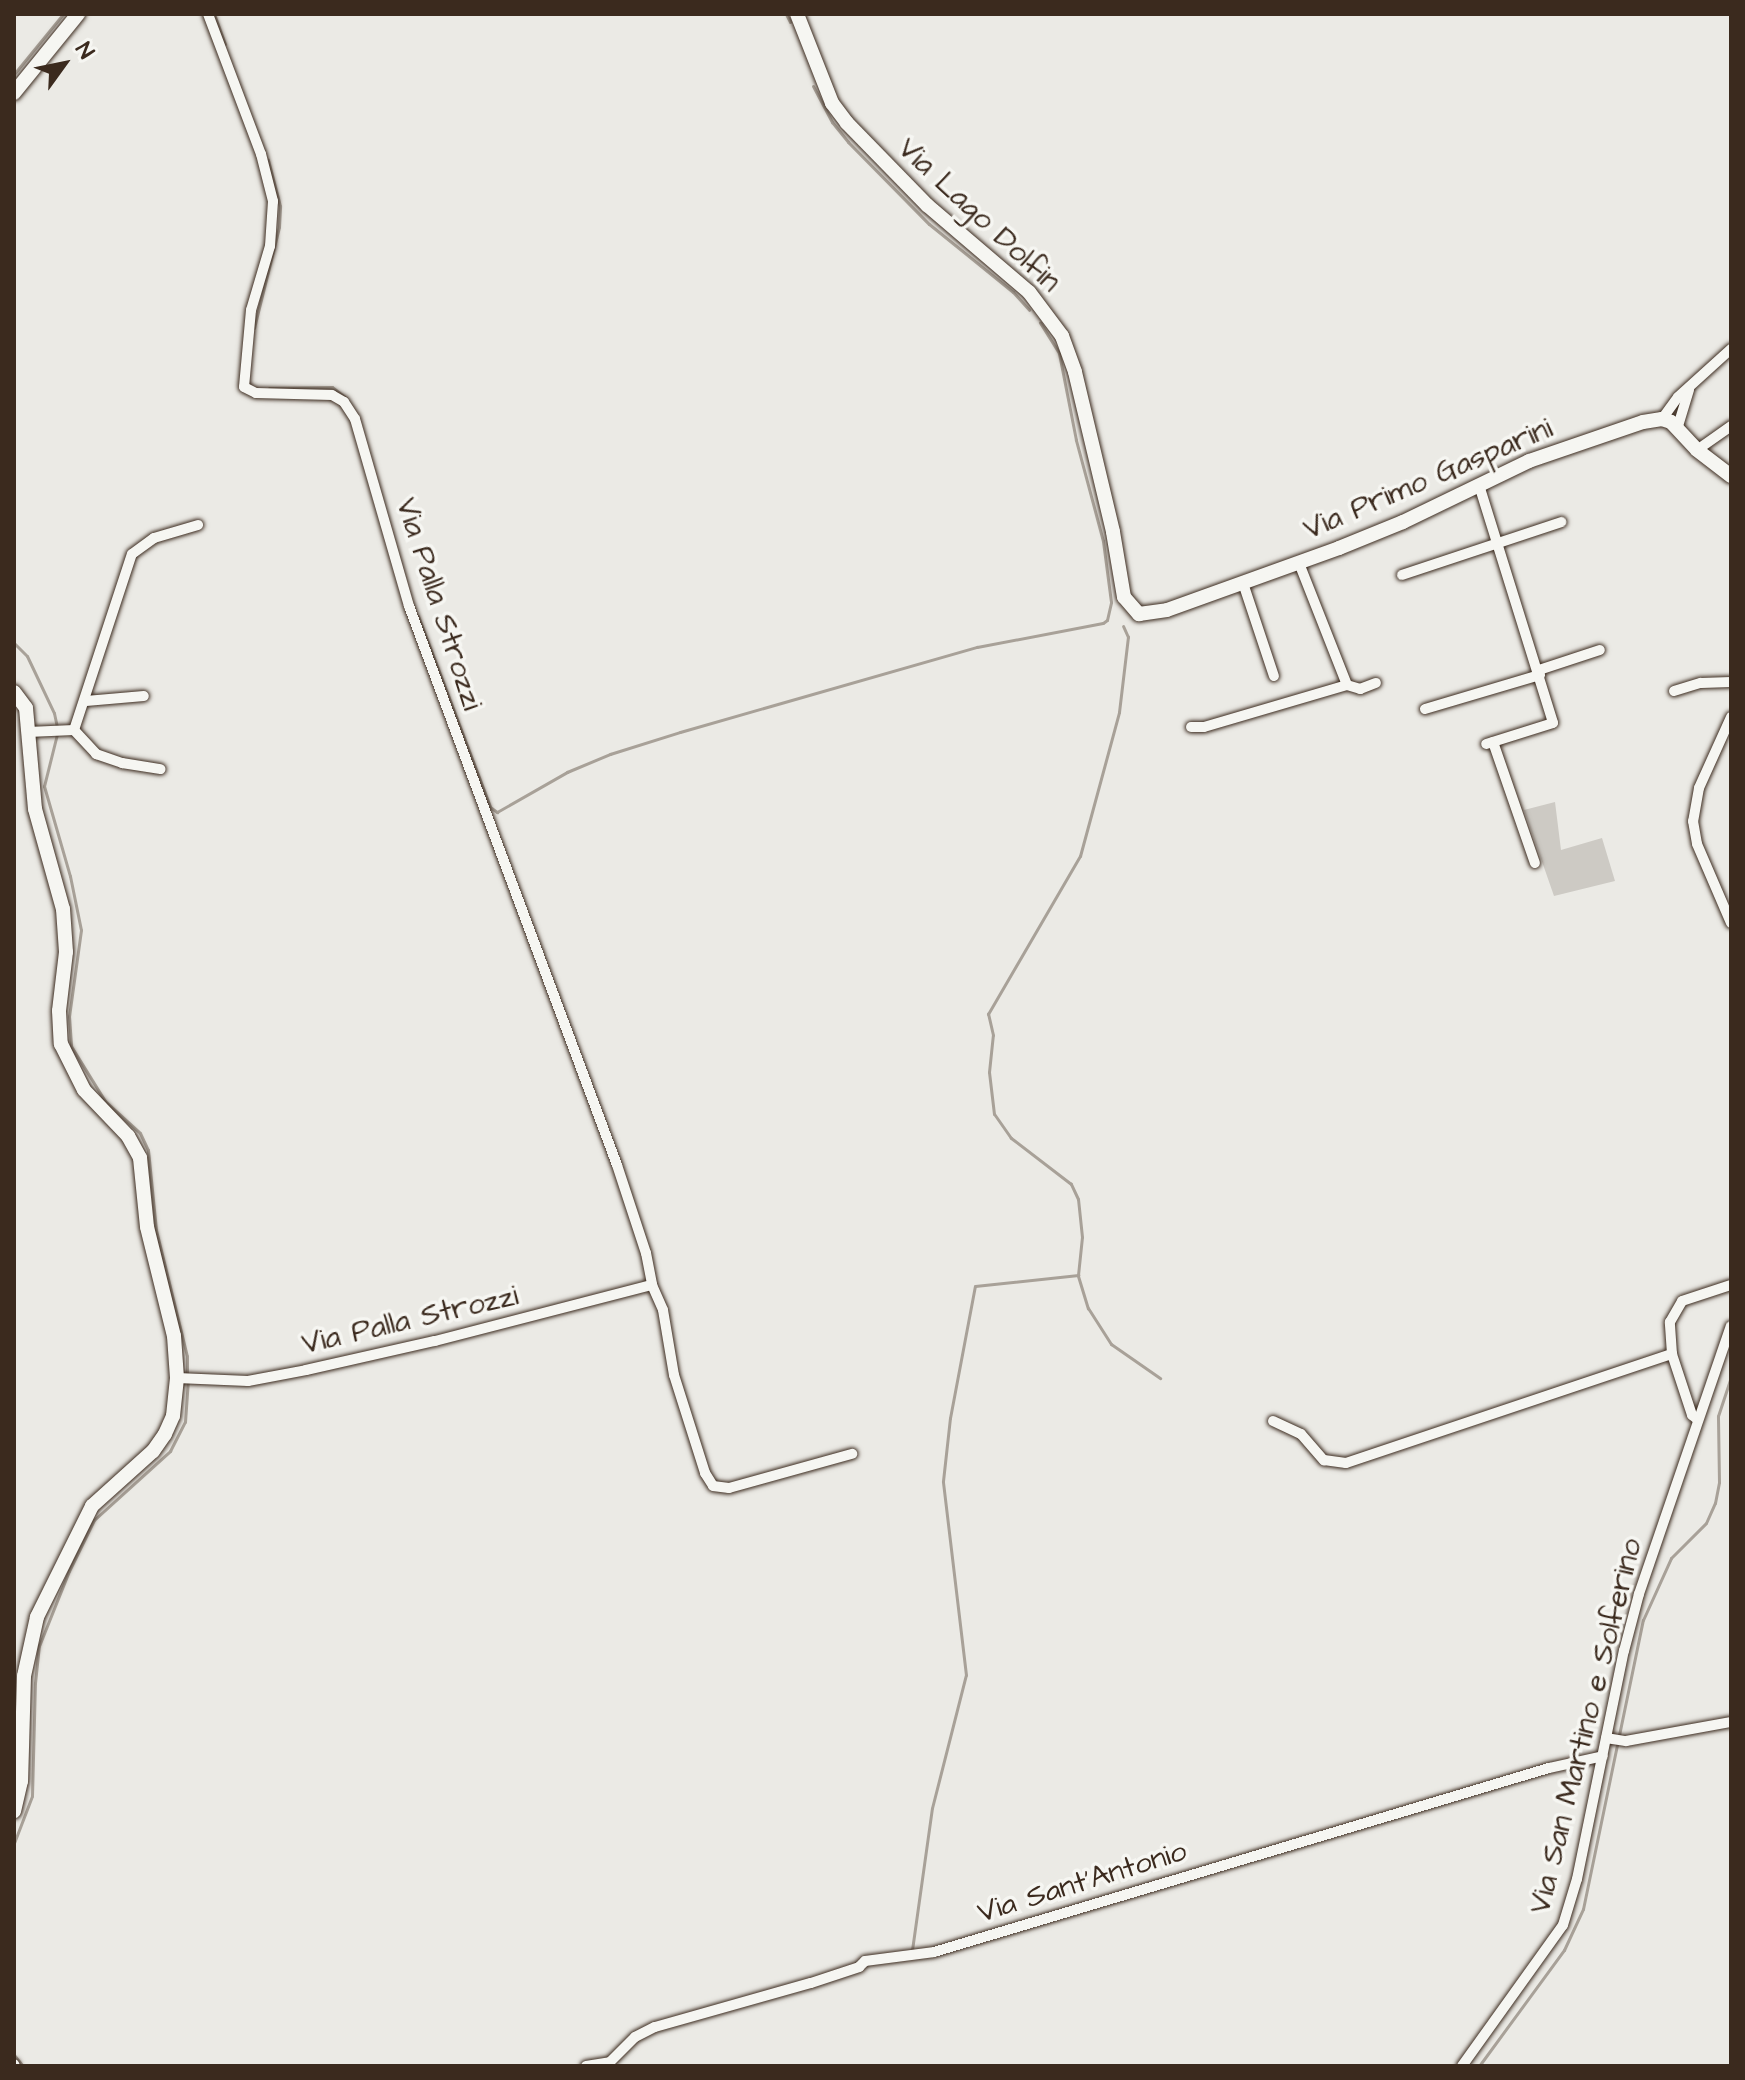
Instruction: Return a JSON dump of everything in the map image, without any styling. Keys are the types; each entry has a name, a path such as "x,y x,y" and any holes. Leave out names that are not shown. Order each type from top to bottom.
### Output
{"street":[{"path":"14,93 78,14"},
{"name":"Via Palla Strozzi","path":"208,14 261,154 273,201 270,246 251,310 244,387 256,393 332,395 344,402 355,419 409,606 617,1165 646,1253 652,1285 663,1310 682,1405 713,1486 729,1488 852,1454"},
{"name":"Via Lago Dolfin","path":"797,14 826,91 847,123 927,205 1029,292 1062,336 1075,372 1116,543 1124,597 1129,607"},
{"path":"1731,349 1662,419 1678,426 1697,450 1731,476"},
{"path":"1678,426 1691,387"},
{"name":"Via Primo Gasparini","path":"1129,607 1139,614 1151,614 1243,583 1403,522 1562,449 1662,419"},
{"path":"1697,450 1731,426"},
{"path":"1479,485 1553,723 1490,743 1535,863"},
{"path":"1402,575 1561,522"},
{"path":"70,731 86,701 132,554 154,538 198,525"},
{"path":"1299,563 1347,685"},
{"path":"1243,583 1274,676"},
{"path":"1425,709 1600,650"},
{"path":"1674,691 1701,683 1731,682"},
{"path":"1191,727 1204,727 1347,685 1360,689 1376,683"},
{"path":"14,692 26,708 33,733 35,809 59,888 66,934 59,1011 61,1044 84,1090 128,1136 140,1158 147,1227 182,1378 173,1416 165,1434 153,1451 92,1506 37,1617 24,1676 21,1781 14,1811"},
{"path":"86,701 144,696"},
{"path":"1731,717 1699,788 1693,821 1697,844 1731,923"},
{"path":"33,733 70,731 96,754 122,763 161,769"},
{"name":"Via Palla Strozzi","path":"182,1378 248,1381 357,1359 652,1285"},
{"path":"1698,1420 1692,1415 1672,1354 1673,1311 1682,1301 1695,1294 1731,1285"},
{"name":"Via San Martino e Solferino","path":"1462,2066 1563,1925 1577,1879 1603,1756 1616,1740 1639,1594 1731,1326"},
{"path":"1273,1421 1301,1434 1324,1460 1346,1463 1672,1354"},
{"path":"1616,1740 1731,1722"},
{"name":"Via Sant'Antonio","path":"586,2066 610,2062 635,2037 655,2027 811,1983 859,1967 865,1961 934,1952 1549,1768 1603,1756"}],"shaded area":[{"path":"1555,802 1561,850 1602,838 1615,881 1554,896 1524,810"}],"waterway":[{"path":"14,74 63,14"},
{"path":"214,14 225,44"},
{"path":"786,14 790,22"},
{"path":"813,86 832,122 848,142 929,224 1013,292 1029,310"},
{"path":"254,328 279,227 280,206 268,160"},
{"path":"418,616 490,807 497,812 567,772 610,754 680,732 977,647 1103,623 1107,620 1111,602 1103,541 1076,440 1059,353 1040,322"},
{"path":"269,388 332,387 346,398"},
{"path":"912,1950 932,1808 966,1675 943,1481 950,1418 975,1286 1078,1275 1082,1237 1078,1199 1071,1184 1011,1138 994,1114 989,1072 993,1035 988,1014 1080,856 1119,712 1128,637 1123,626"},
{"path":"14,643 27,656 54,713 57,727"},
{"path":"57,734 44,786 70,876 81,930 69,1016 71,1046 105,1101 140,1133 148,1150 156,1230 187,1356 187,1375"},
{"path":"1078,1276 1088,1308 1111,1344 1160,1378"},
{"path":"1479,2066 1564,1950 1583,1909 1643,1620 1671,1558 1706,1523 1715,1503 1719,1482 1718,1416 1731,1377"},
{"path":"14,1843 32,1796 39,1646 69,1571 94,1520 170,1451 185,1422 188,1383"},
{"path":"14,2055 23,2066"}]}
